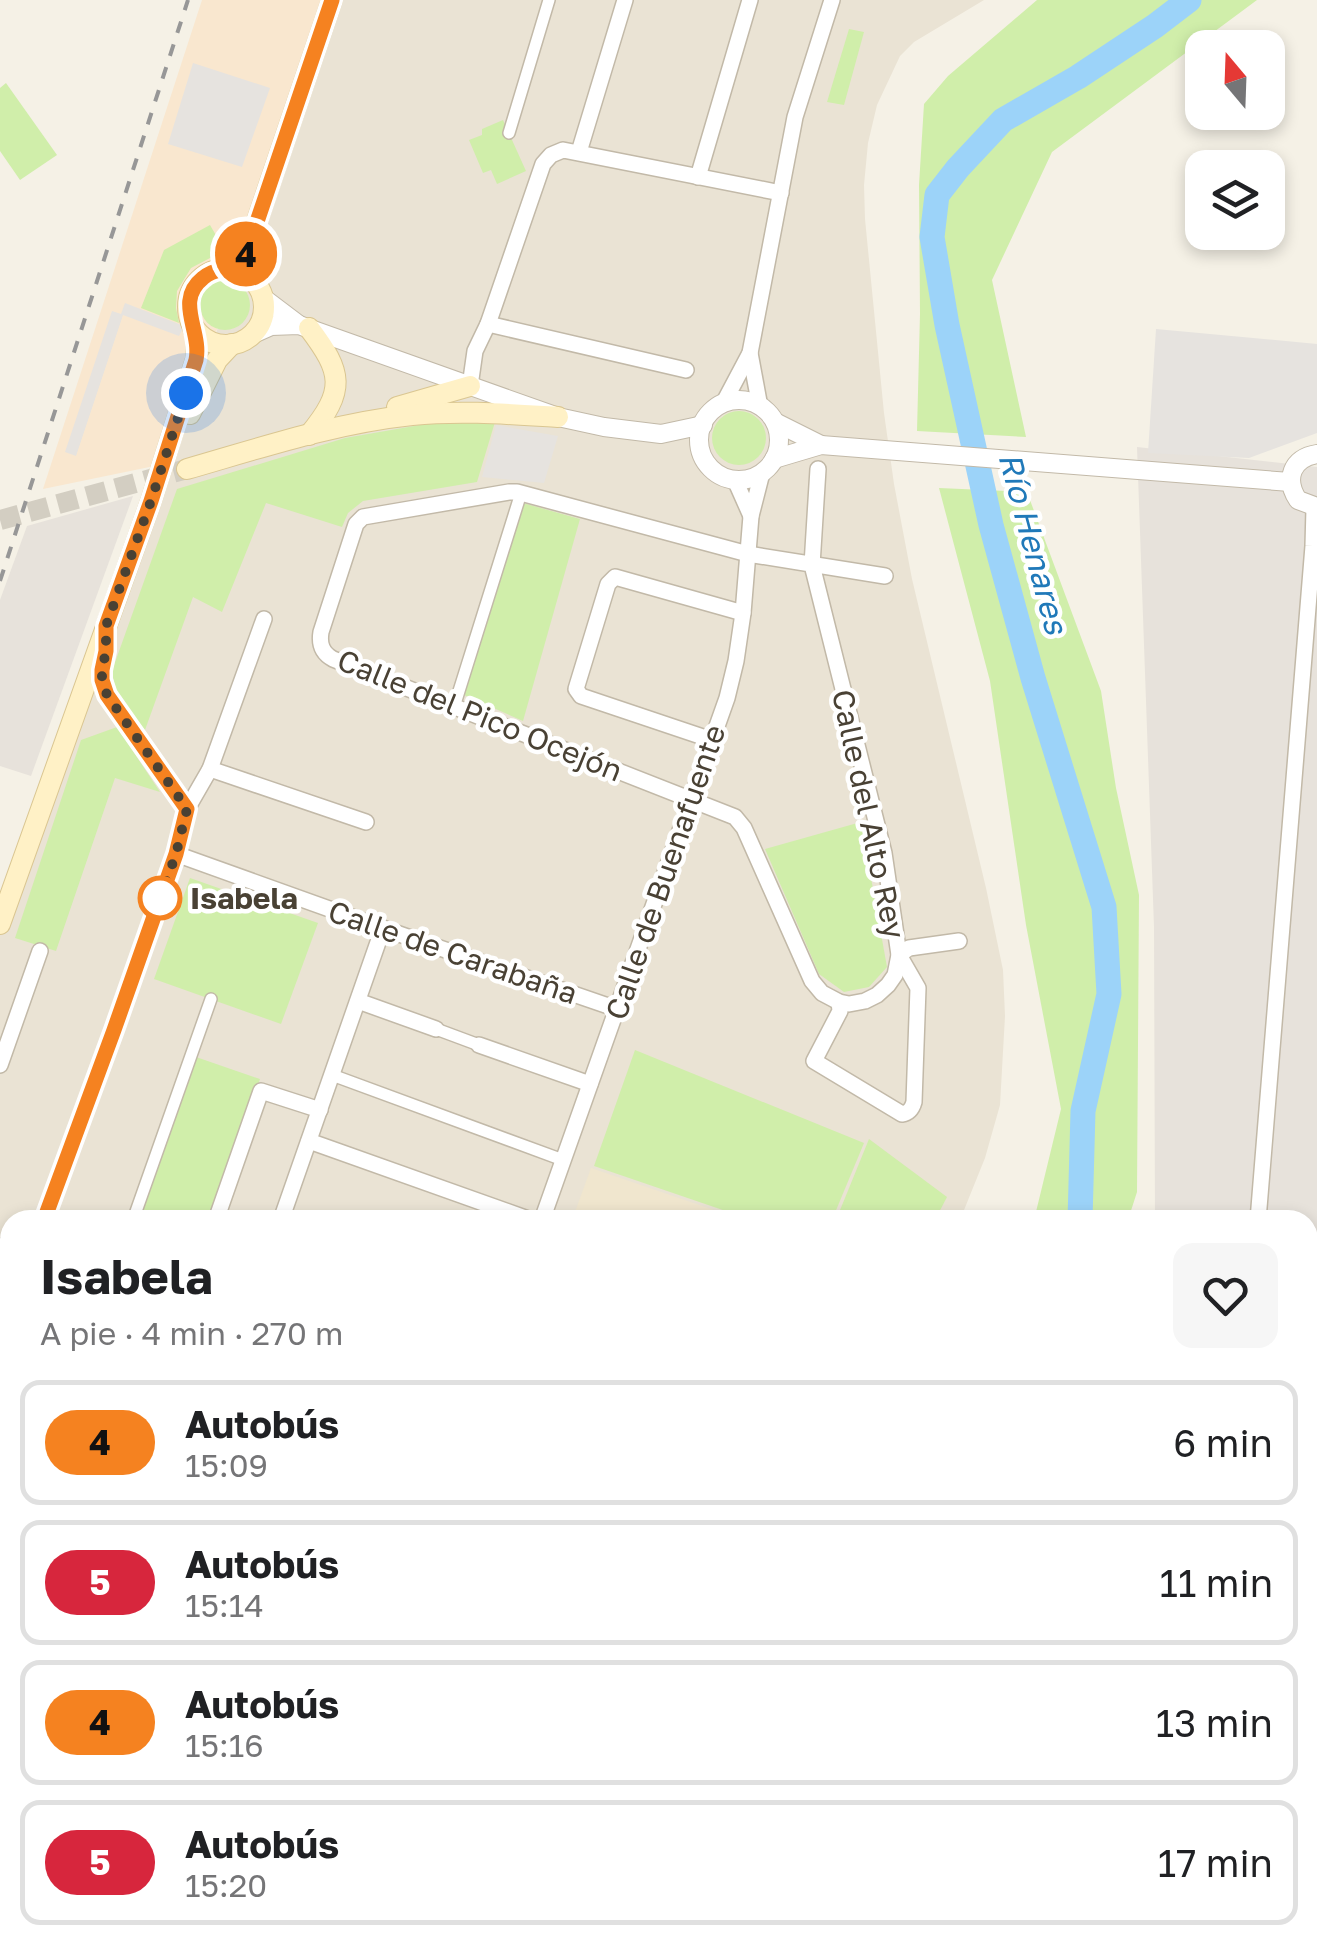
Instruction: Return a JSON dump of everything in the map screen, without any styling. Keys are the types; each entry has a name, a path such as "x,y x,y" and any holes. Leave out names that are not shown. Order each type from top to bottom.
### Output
{"main road":[{"path":"240,272 332,0"},
{"path":"0,924 151,501 196,360 197,339 188,307 191,293 199,280 211,272 240,272 252,278 262,296 264,313 254,334 232,344 217,360 151,501"},
{"path":"192,322 208,340 232,344"},
{"path":"304,326 332,361 336,380 333,401 309,435"},
{"path":"309,435 337,423 470,386"},
{"path":"187,469 374,421 465,412 558,418"}],"street":[{"path":"509,133 549,0"},
{"path":"580,152 625,0"},
{"path":"698,176 750,0"},
{"path":"723,404 750,353 795,116 832,0"},
{"path":"470,386 476,351 543,164 552,155 563,150 580,152 780,194"},
{"path":"262,296 304,326 558,418 661,434 702,425"},
{"path":"488,324 686,370"},
{"path":"254,334 272,326 304,326"},
{"path":"750,353 760,407"},
{"path":"702,456 702,425 714,409 735,401 760,407 775,422 821,446 1290,482"},
{"path":"768,466 779,440 775,422"},
{"path":"661,434 702,456 719,474 735,480 749,479 768,466 821,446"},
{"path":"1259,1210 1315,507 1298,500 1290,482 1294,466 1317,454"},
{"name":"Calle de Buenafuente","path":"546,1210 732,679 751,516 768,466"},
{"name":"Calle del Alto Rey","path":"818,469 812,565 884,852 899,955 895,975 883,991 862,1002 839,1002"},
{"name":"Calle de Buenafuente","path":"735,480 751,516"},
{"name":"Calle del Pico Ocejón","path":"692,800 330,658 320,643 321,632 356,524 363,518 499,493 521,493 748,554 885,576"},
{"path":"454,706 521,493"},
{"path":"712,740 581,696 576,689 608,584 615,577 742,613"},
{"path":"48,1210 176,854 187,809 210,770 264,619"},
{"path":"106,626 102,680 107,695 187,809"},
{"path":"210,770 366,822"},
{"path":"692,800 742,823 812,982 839,1002 840,1012 804,1077"},
{"name":"Calle de Carabaña","path":"176,854 617,1010"},
{"path":"290,1210 309,1141 383,928"},
{"path":"814,1061 902,1114 907,1113 913,1108 918,988 899,955 908,948 959,941"},
{"path":"0,1065 40,952"},
{"path":"137,1210 212,1000"},
{"path":"358,1001 590,1084"},
{"path":"332,1075 563,1160"},
{"path":"219,1210 260,1091 320,1110"},
{"path":"309,1141 503,1210"}],"shaded area":[{"path":"202,0 330,0 240,271 164,464 43,489"},
{"path":"333,0 984,0 914,42 900,56 877,105 864,185 894,484 912,579 1003,970 1005,1016 1000,1105 964,1210 0,1210 0,922 151,501 240,271"},
{"path":"193,63 270,88 242,167 168,144"},
{"path":"125,303 184,326 179,336 123,315 76,456 65,452 112,311 121,314"},
{"path":"1156,329 1317,344 1317,433 1249,458 1148,453"},
{"path":"496,425 558,436 544,483 482,477"},
{"path":"1137,447 1317,467 1317,1210 1155,1210 1154,927"},
{"path":"133,496 31,776 0,766 0,600 27,526"},
{"path":"591,1168 714,1210 576,1210"}],"green space":[{"path":"1037,0 1257,0 1217,30 1185,30 1185,53 1052,152 992,280 1026,437 917,431 919,185 924,104 948,76"},
{"path":"849,29 864,32 844,105 827,102"},
{"path":"6,83 57,155 20,180 0,151 0,88"},
{"path":"503,120 526,171 497,184 491,170 483,173 469,140"},
{"path":"210,225 221,244 212,257 191,268 177,291 179,323 141,308 164,250"},
{"path":"225,280 243,287 250,305 243,323 225,330 207,323 200,305 207,287"},
{"path":"739,411 758,419 766,438 758,457 739,465 720,457 712,438 720,419"},
{"path":"437,422 495,422 477,482 363,501 348,513 342,527 266,503 222,612 193,597 145,730 118,693 113,668 177,489 345,438"},
{"path":"939,488 1027,492 1101,691 1116,788 1139,895 1137,1192 1131,1210 1036,1210 1061,1109 1026,925 990,681"},
{"path":"523,503 580,519 523,721 464,695"},
{"path":"117,727 160,792 115,778 56,951 15,938 81,740"},
{"path":"861,822 887,967 869,987 844,992 819,974 765,849"},
{"path":"190,878 318,923 281,1024 154,979"},
{"path":"635,1050 864,1143 836,1210 723,1210 594,1166"},
{"path":"196,1057 260,1079 214,1210 142,1210"},
{"path":"869,1139 947,1197 940,1210 840,1210"}],"waterway":[{"name":"Río Henares","path":"1080,1210 1083,1111 1109,994 1104,907 1033,678 991,525 932,237 937,195 1003,120 1078,77 1189,0"}],"tunnel":[{"path":"0,520 187,469"}],"railway":[{"path":"0,581 188,0"}],"bus line":[{"name":"4","path":"48,1210 176,854 187,809 107,695 102,680 106,626 196,360 197,339 188,307 191,293 199,280 211,272 240,272 332,0"}],"place":[{"name":"Isabela","path":"160,898"}],"route":[{"path":"160,898 187,809 107,695 102,670 106,626 186,393"}]}
